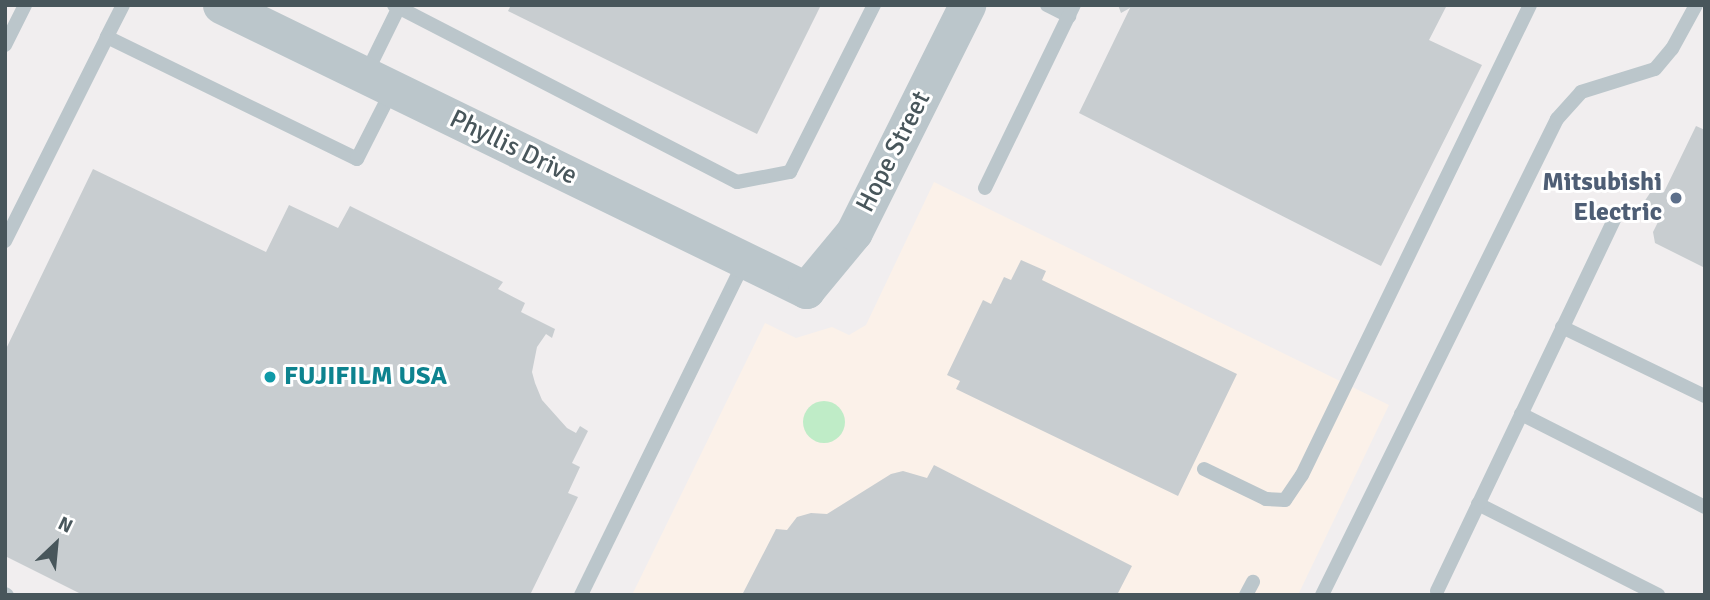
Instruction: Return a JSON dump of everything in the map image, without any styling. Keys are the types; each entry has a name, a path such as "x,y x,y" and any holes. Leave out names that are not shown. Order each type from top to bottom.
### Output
{"street":[{"name":"Phyllis Drive","path":"221,5 806,290"},
{"name":"Hope Street","path":"806,290 854,232 968,5"}],"lane":[{"path":"5,241 123,5"},
{"path":"107,37 357,159 398,6 737,181 790,172 874,5"},
{"path":"985,188 1072,10 1046,5"},
{"path":"1204,469 1266,499 1285,500 1297,483 1530,5"},
{"path":"1322,595 1557,119 1581,92 1655,69 1672,49 1696,5"},
{"path":"5,45 23,6"},
{"path":"1439,593 1478,504 1615,217"},
{"path":"581,595 745,260"},
{"path":"1562,327 1705,396"},
{"path":"1521,414 1705,507"},
{"path":"1478,504 1658,595"}],"shaded area":[{"path":"934,182 1389,405 1298,595 632,595 765,323 796,338 832,327 849,335 866,325"}],"green space":[{"path":"824,401 839,407 845,422 839,437 824,443 809,437 803,422 809,407"}],"building":[{"path":"511,5 821,5 757,134 508,11"},
{"path":"1118,5 1447,5 1429,40 1482,65 1381,266 1079,113 1130,8 1121,13"},
{"name":"Mitsubishi Electric","path":"1696,126 1705,130 1705,268 1655,243 1653,232 1661,216 1644,202 1650,193 1664,192"},
{"name":"FUJIFILM USA","path":"93,169 266,252 289,205 338,228 350,206 503,282 498,289 525,303 521,312 555,329 552,338 546,334 537,347 532,372 535,383 542,400 567,428 576,433 580,426 588,431 572,463 580,467 568,493 578,497 530,595 83,595 5,556 5,351"},
{"path":"1021,260 1046,271 1042,280 1237,374 1178,496 956,389 960,381 947,375 983,300 991,304 1004,277 1011,280"},
{"path":"934,465 1132,566 1117,595 742,595 776,529 787,530 797,517 811,513 827,514 891,474 903,471 927,478"}],"place":[{"name":"Mitsubishi Electric","path":"1676,198"},
{"name":"FUJIFILM USA","path":"270,377"}]}
